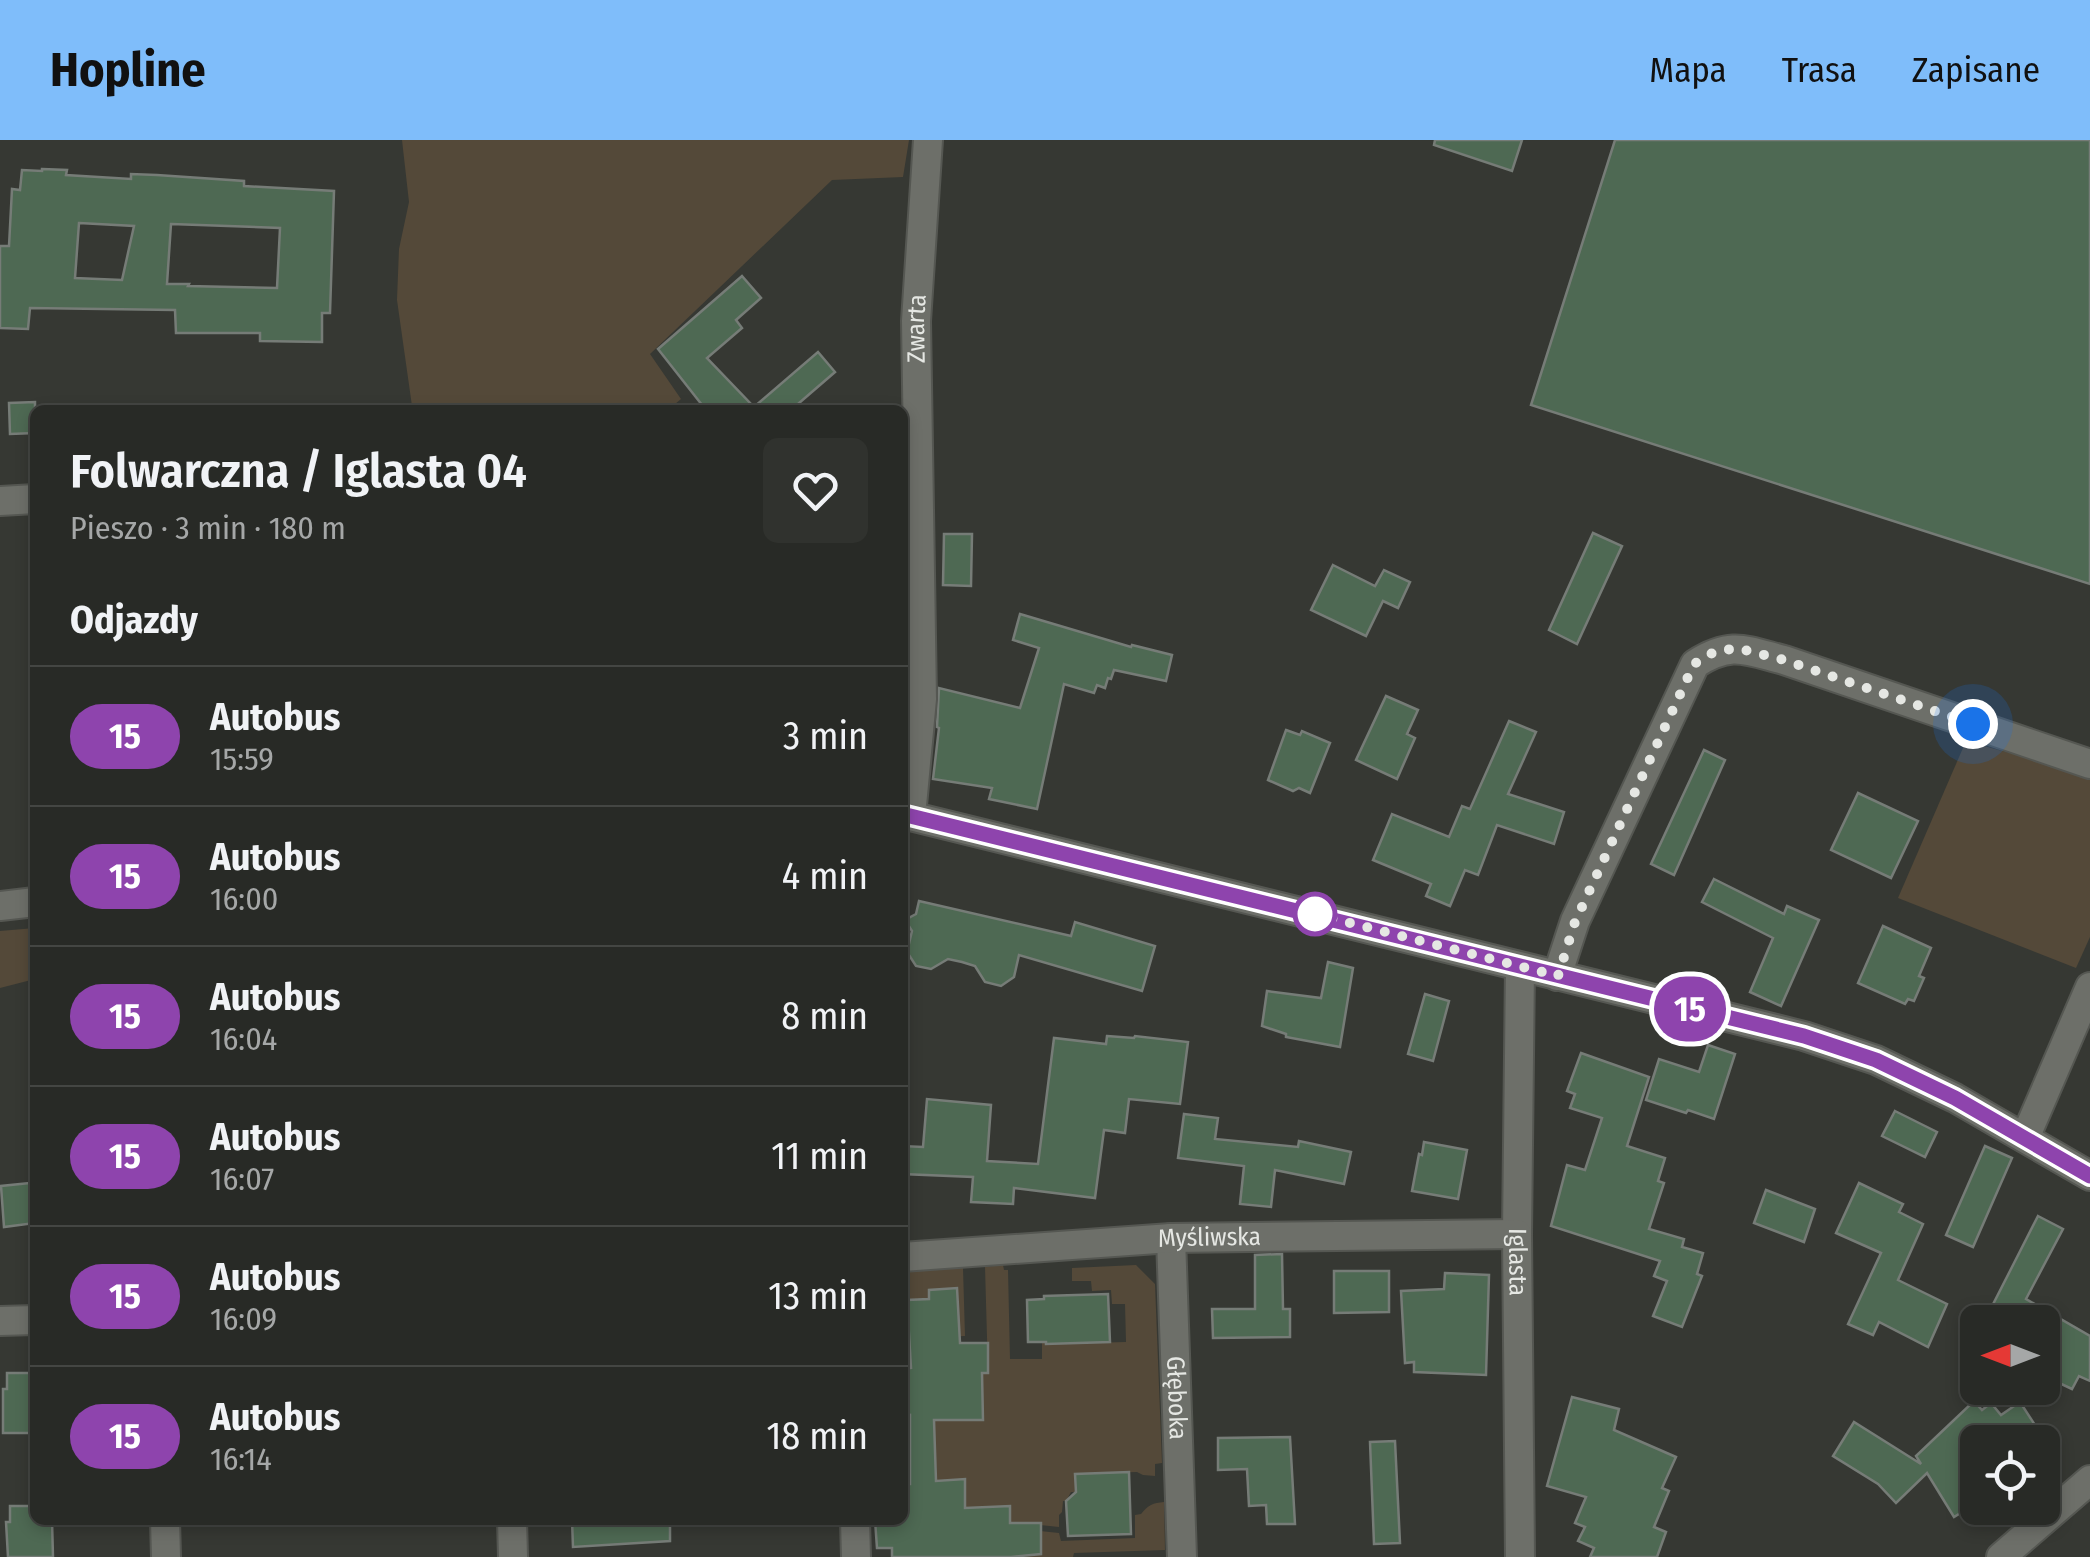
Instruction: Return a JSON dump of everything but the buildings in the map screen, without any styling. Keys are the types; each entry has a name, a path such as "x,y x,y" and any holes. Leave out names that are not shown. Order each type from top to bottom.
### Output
{"street":[{"name":"Zwarta","path":"908,807 922,700 916,322 928,140"},
{"path":"0,501 30,500"},
{"path":"1558,976 1575,922 1694,664 1714,652 1737,648 1784,660 2090,764"},
{"path":"908,815 1804,1036 1876,1060 1955,1098 2090,1176"},
{"path":"0,906 30,903"},
{"name":"Iglasta","path":"1520,966 1520,1557"},
{"path":"2025,1138 2090,987"},
{"name":"Myśliwska","path":"908,1257 1172,1238 1517,1234"},
{"name":"Głęboka","path":"1172,1238 1182,1557"},
{"path":"0,1321 30,1320"},
{"path":"2001,1557 2090,1480"},
{"path":"165,1525 166,1557"},
{"path":"512,1525 513,1557"},
{"path":"855,1525 856,1557"}],"shaded area":[{"path":"402,140 909,140 903,177 832,180 650,354 681,399 674,405 412,405 397,300 399,249 409,202"},
{"path":"1966,741 2090,775 2090,937 2076,968 1898,898"},
{"path":"30,928 30,980 0,988 0,931"},
{"path":"1003,1265 1008,1270 1010,1359 1042,1359 1042,1342 1126,1342 1125,1304 1112,1304 1111,1290 1092,1291 1091,1281 1072,1281 1072,1268 1136,1265 1155,1284 1162,1463 1155,1464 1155,1476 1137,1472 1076,1474 1076,1492 1063,1501 1059,1527 1040,1525 1015,1555 1041,1554 1041,1545 1032,1546 1040,1531 1059,1533 1061,1541 1135,1538 1135,1515 1164,1502 1165,1550 1011,1557 1010,1506 939,1508 965,1506 965,1480 937,1481 927,1299 908,1300 908,1272 963,1268 965,1336 941,1337 953,1420 983,1420 982,1373 988,1372 985,1267"}],"bus line":[{"name":"15","path":"908,815 1804,1036 1876,1060 1955,1098 2090,1176"}],"route":[{"path":"1315,914 1558,976 1575,922 1694,664 1714,652 1737,648 1784,660 1973,724"}]}
